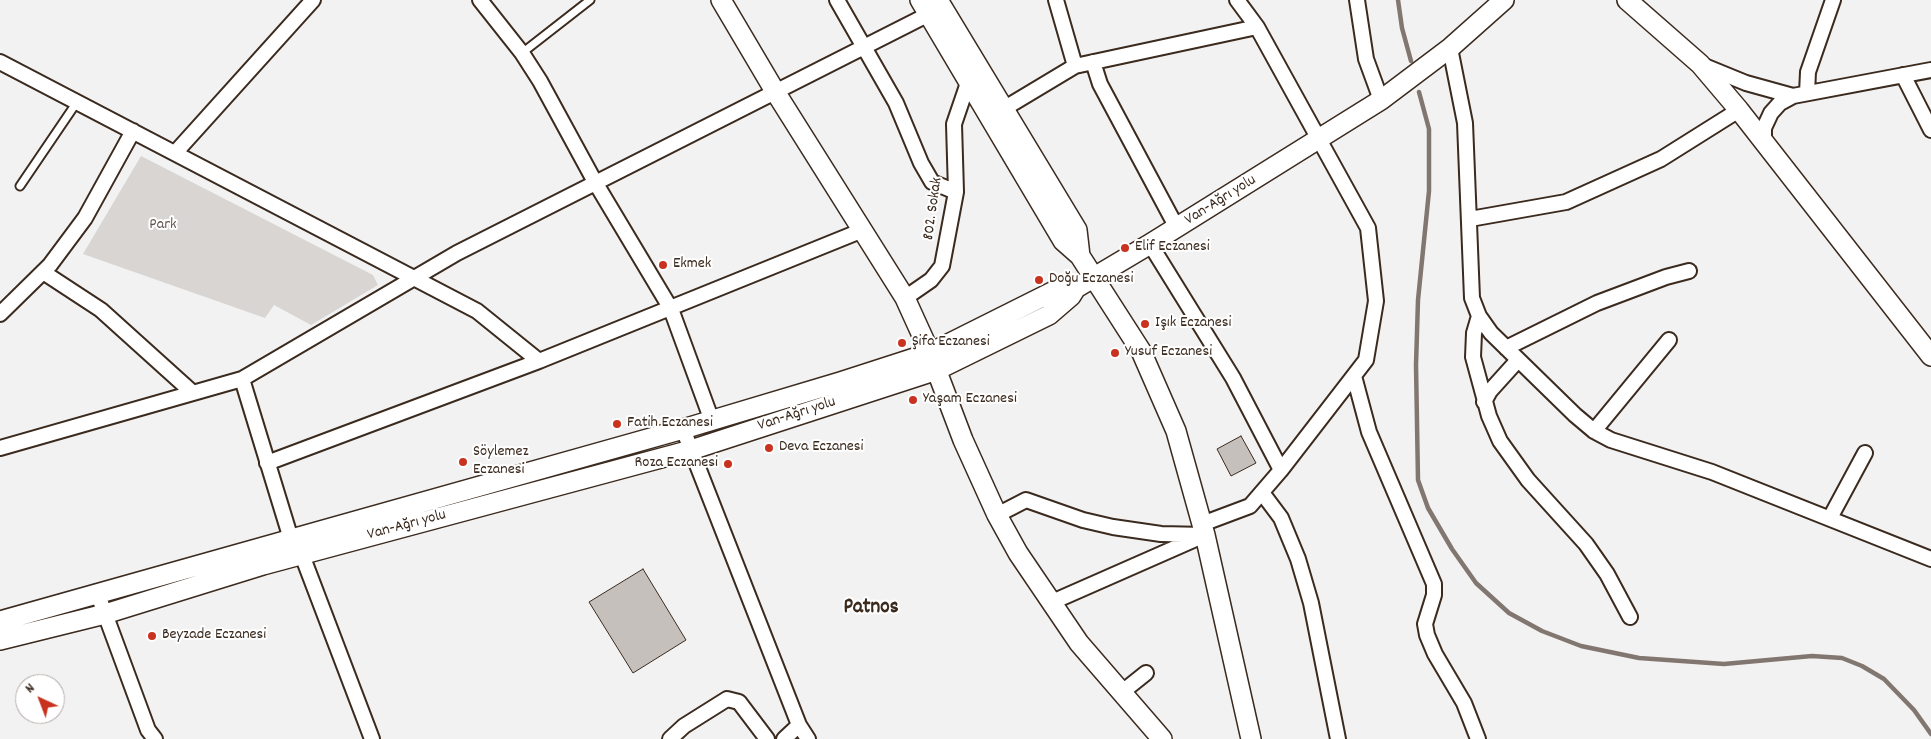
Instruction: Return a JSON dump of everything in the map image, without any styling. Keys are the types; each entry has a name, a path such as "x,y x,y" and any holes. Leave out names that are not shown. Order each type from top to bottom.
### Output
{"main road":[{"path":"721,0 776,93 906,298 934,362 963,440 997,515 1018,553 1050,603 1079,643 1162,739"},
{"name":"Van-Ağrı yolu","path":"0,640 105,614 302,555 691,450 934,362 1049,316 1071,296 1076,288 1177,228 1381,100 1450,48 1504,0"},
{"path":"1627,0 1700,64 1739,110 1931,356"},
{"path":"933,5 969,80 997,110"},
{"path":"933,5 997,110 1077,230 1080,256 1141,351 1176,431 1204,530 1251,739"},
{"path":"0,621 97,592 712,420 934,362"}],"street":[{"path":"175,153 313,0"},
{"path":"480,0 522,53 595,182 671,309 712,420"},
{"path":"837,0 896,103 921,163 932,182 956,192"},
{"path":"1056,0 1075,66"},
{"path":"1357,0 1366,59 1381,100"},
{"path":"1807,93 1808,72 1832,0"},
{"path":"1050,603 1204,530 1250,506 1263,494 1366,360 1376,301 1368,228 1243,2"},
{"path":"0,448 242,380 457,253 595,182 776,93 933,5"},
{"path":"997,110 1075,66 1258,27"},
{"path":"1450,48 1466,123 1472,298 1478,316 1506,348 1594,431 1633,448 1712,472 1931,559"},
{"path":"0,62 477,312 539,361"},
{"path":"1093,62 1100,84 1177,228"},
{"path":"1700,64 1746,83 1793,96"},
{"path":"1764,143 1764,128 1770,113 1780,103 1793,96 1931,70"},
{"path":"1903,75 1931,130"},
{"name":"802. Sokak","path":"906,298 940,271 956,192 954,124 969,80"},
{"path":"1470,219 1566,202 1661,159 1739,110"},
{"path":"0,314 43,272 85,218 133,131"},
{"path":"267,463 539,361 863,230"},
{"path":"1150,244 1234,378 1282,470"},
{"path":"1506,348 1597,302 1689,271"},
{"path":"43,272 101,310 193,393"},
{"path":"1478,316 1474,333 1474,357 1484,402 1500,441 1528,480 1586,544 1607,574 1630,616"},
{"path":"1594,431 1669,340"},
{"path":"1484,402 1490,391 1518,360"},
{"path":"1354,376 1369,432 1434,584 1434,595 1425,624 1428,635 1435,654 1468,712 1478,739"},
{"path":"242,380 291,539 302,555 372,739"},
{"path":"683,429 742,574 799,725 808,739"},
{"path":"1830,518 1865,453"},
{"path":"1263,494 1281,518 1298,559 1311,603 1338,739"},
{"path":"997,515 1026,500 1083,520 1113,526 1161,534 1204,530"},
{"path":"97,592 151,736"},
{"path":"1121,693 1146,673"},
{"path":"670,739 684,726 727,698 739,702 767,739"},
{"path":"784,739 799,725"}],"lane":[{"path":"522,53 590,0"},
{"path":"20,186 77,102"}],"green space":[{"name":"Park","path":"141,156 373,275 378,285 311,325 274,305 265,318 83,254"}],"building":[{"path":"1241,436 1256,463 1231,476 1217,449"},
{"path":"643,569 686,640 633,673 589,602"}],"waterway":[{"path":"1398,0 1402,28 1411,61"},
{"path":"1419,92 1429,129 1429,191 1418,300 1416,365 1418,480 1428,508 1452,549 1476,583 1509,613 1542,631 1581,646 1639,658 1724,664 1812,656 1842,658 1862,666 1884,679 1914,710 1931,734"}],"place":[{"name":"Elif Eczanesi","path":"1125,248"},
{"name":"Ekmek","path":"663,265"},
{"name":"Doğu Eczanesi","path":"1039,280"},
{"name":"Işık Eczanesi","path":"1145,324"},
{"name":"Şifa Eczanesi","path":"902,343"},
{"name":"Yusuf Eczanesi","path":"1115,353"},
{"name":"Yaşam Eczanesi","path":"913,400"},
{"name":"Fatih Eczanesi","path":"617,424"},
{"name":"Deva Eczanesi","path":"769,448"},
{"name":"Söylemez Eczanesi","path":"463,462"},
{"name":"Roza Eczanesi","path":"728,464"},
{"name":"Beyzade Eczanesi","path":"152,636"}],"district":[{"name":"Patnos","path":"871,609"}]}
